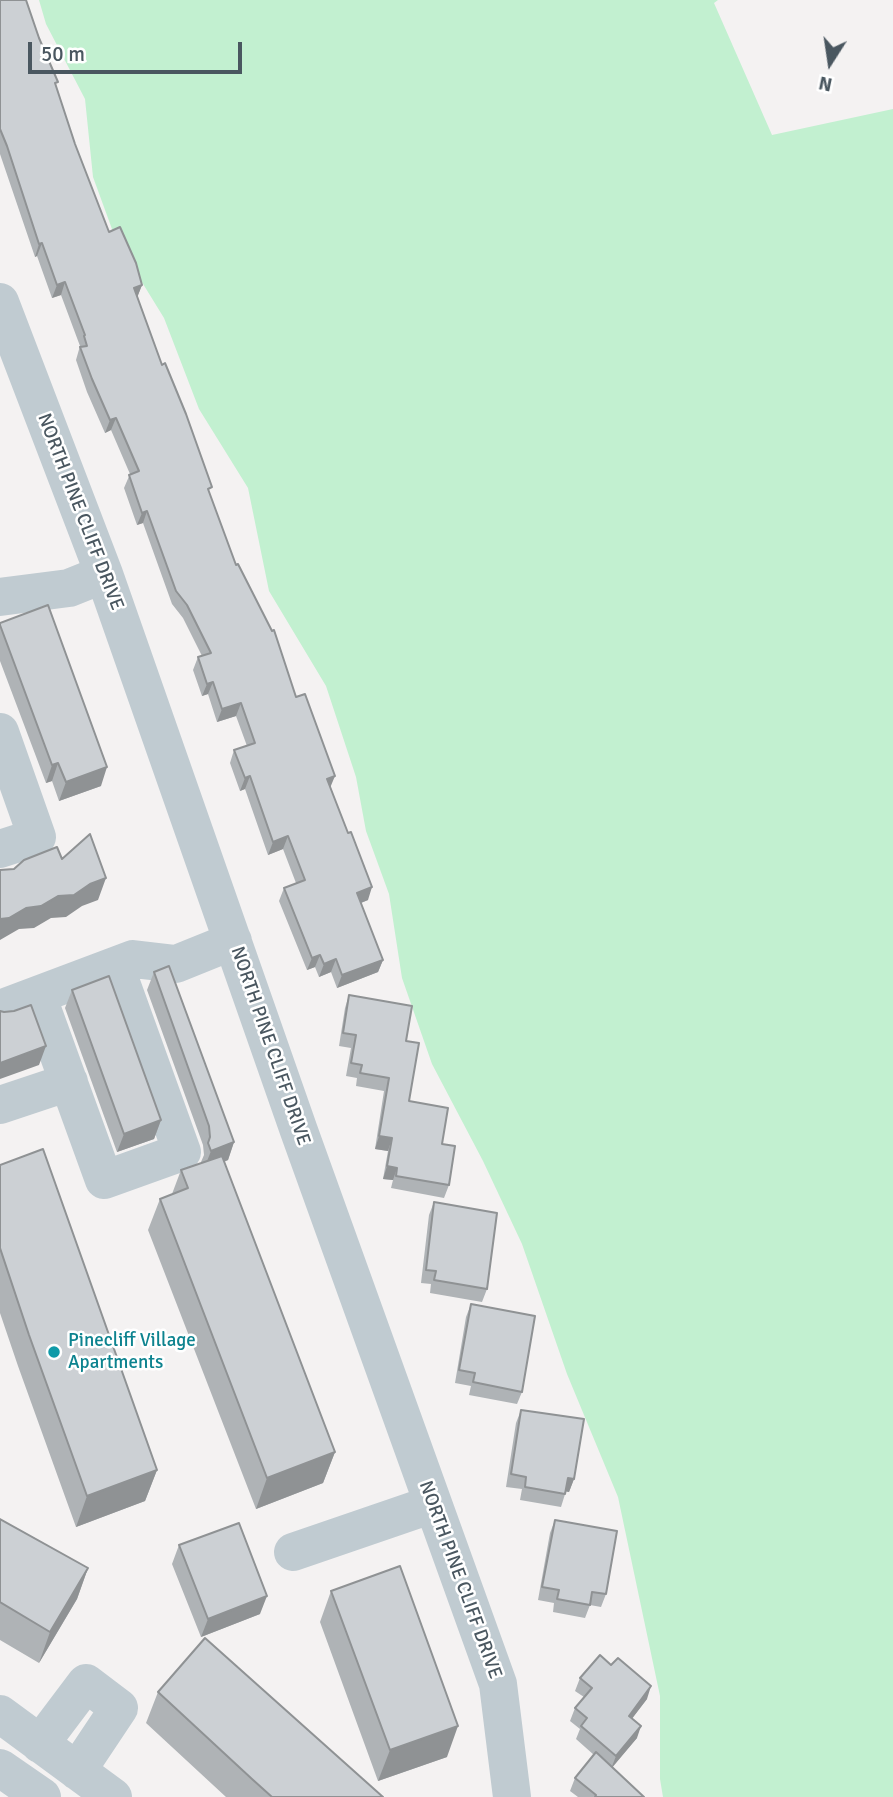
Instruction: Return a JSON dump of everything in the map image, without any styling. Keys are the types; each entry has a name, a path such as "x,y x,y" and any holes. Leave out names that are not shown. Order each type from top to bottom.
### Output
{"street":[{"name":"NORTH PINE CLIFF DRIVE","path":"0,302 104,574 498,1684 512,1797"},
{"path":"0,597 69,589 104,574"},
{"path":"0,732 37,837 0,849"},
{"path":"0,1009 133,959 176,964 233,941"},
{"path":"37,995 104,1180 182,1152 115,966"},
{"path":"0,1105 69,1082"},
{"path":"293,1552 433,1504"},
{"path":"0,1714 113,1797"},
{"path":"24,1784 57,1756"}],"green space":[{"path":"39,0 718,0 714,3 772,135 893,109 893,1797 663,1797 660,1779 660,1696 618,1497 567,1374 522,1244 483,1161 432,1064 402,978 389,894 366,831 356,777 326,686 269,591 248,488 199,409 164,318 116,240 93,177 85,99 46,24"}],"building":[{"path":"0,0 26,0 58,82 55,83 75,144 109,232 120,227 136,263 142,285 134,288 162,365 165,363 186,414 212,487 208,489 236,565 238,564 272,631 274,630 296,697 305,694 335,776 327,779 372,887 357,893 383,960 342,975 336,959 324,964 320,955 312,958 284,888 305,880 288,836 273,842 250,776 245,778 234,750 255,743 241,703 222,709 213,682 207,684 198,657 211,653 187,605 176,591 147,511 142,513 129,475 139,471 116,418 110,420 92,379 80,347 87,346 85,335 65,282 57,285 42,243 39,244 0,129"},
{"path":"48,605 107,767 66,782 58,763 52,765 0,625"},
{"path":"90,834 106,878 90,884 74,895 58,896 41,906 26,908 9,918 0,919 0,870 14,869 24,860 57,847 62,859"},
{"path":"169,966 234,1142 211,1151 208,1143 209,1126 154,972"},
{"path":"109,976 161,1120 124,1134 72,990"},
{"path":"349,995 412,1006 406,1041 419,1043 409,1101 448,1108 442,1144 455,1146 449,1185 396,1176 397,1168 387,1166 392,1138 379,1136 389,1078 360,1073 362,1065 351,1063 356,1035 343,1033"},
{"path":"31,1005 46,1046 0,1063 0,1011 14,1011"},
{"name":"Pinecliff Village Apartments","path":"43,1149 157,1470 87,1496 0,1248 0,1165"},
{"name":"Pinecliff Village Apartments","path":"222,1156 335,1452 267,1478 160,1199 188,1188 181,1170"},
{"path":"434,1202 497,1213 487,1289 434,1280 436,1271 426,1270"},
{"path":"471,1304 535,1316 522,1392 473,1382 475,1373 459,1370"},
{"path":"521,1410 584,1419 574,1479 568,1478 565,1494 525,1487 526,1477 511,1474"},
{"path":"0,1519 88,1568 50,1632 0,1602"},
{"path":"555,1520 617,1531 606,1594 592,1592 590,1605 557,1599 559,1590 542,1587"},
{"path":"239,1523 267,1596 208,1619 179,1545"},
{"path":"400,1566 458,1726 390,1750 331,1591"},
{"path":"205,1638 383,1797 272,1797 158,1692"},
{"path":"600,1655 611,1665 618,1658 651,1686 629,1716 641,1726 616,1756 581,1726 587,1718 575,1708 592,1688 580,1678"},
{"path":"596,1752 644,1797 595,1797 596,1795 575,1778"}],"place":[{"name":"Pinecliff Village Apartments","path":"54,1352"}]}
